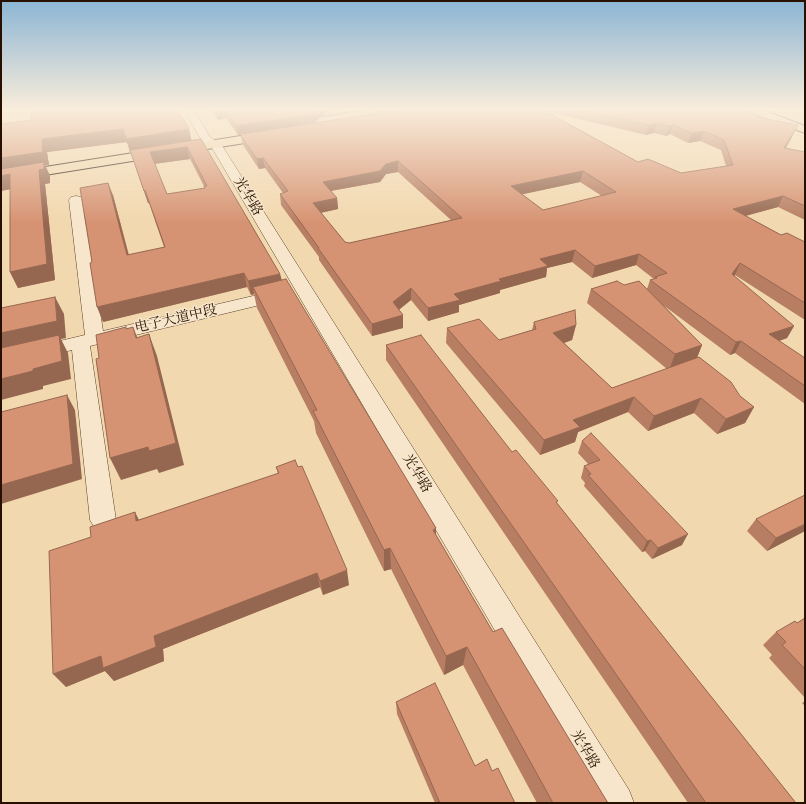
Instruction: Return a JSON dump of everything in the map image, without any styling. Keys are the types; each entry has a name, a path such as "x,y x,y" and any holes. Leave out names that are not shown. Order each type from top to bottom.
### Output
{"main road":[{"path":"1,171 161,148"},
{"path":"1,178 170,148"}],"street":[{"name":"光华路","path":"217,148 616,803"},
{"path":"76,200 104,520"},
{"name":"电子大道中段","path":"1,361 304,290"}],"building":[{"path":"1,148 43,148 43,152 1,158"},
{"path":"146,148 183,148 150,152 167,194 205,188 204,186 207,186 187,148 206,148 280,274 248,281 244,273 97,307 90,263 92,262 80,188 108,183 127,255 165,247 145,190 144,191 130,150"},
{"path":"249,148 612,148 638,162 648,159 681,173 733,165 727,148 784,148 805,152 805,206 783,196 733,209 781,235 787,233 805,242 805,303 740,263 732,274 794,326 769,334 805,358 805,386 741,341 736,342 650,280 667,273 639,254 595,266 575,250 540,259 548,266 499,279 501,281 454,294 460,300 428,308 411,288 393,302 403,315 372,324 280,194 288,191 263,158 257,159","holes":["398,161 462,218 349,243 345,242 313,203 337,198 323,182 380,171 386,164","583,171 616,192 543,210 511,186"]},
{"path":"44,162 44,169 39,170 47,264 10,272 10,174 1,176 1,169"},
{"path":"286,279 436,528 433,530 493,632 502,628 608,803 553,803 467,647 446,656 390,548 384,550 313,411 317,410 253,287"},
{"path":"617,281 624,285 639,281 702,345 675,354 591,289"},
{"path":"55,297 57,321 1,333 1,308"},
{"path":"575,310 576,325 553,333 612,388 699,357 731,382 740,396 754,407 726,419 701,398 654,416 634,397 573,420 580,427 544,440 447,328 479,319 499,340 536,329 534,322"},
{"path":"126,327 126,329 133,327 136,338 149,334 176,443 149,451 148,447 110,458 96,359 99,358 96,335"},
{"path":"59,335 62,361 33,369 33,371 1,379 1,348"},
{"path":"421,335 512,452 516,450 558,501 556,502 796,803 706,803 386,345"},
{"path":"67,395 73,464 1,485 1,412"},
{"path":"591,433 688,534 658,548 651,540 647,541 588,475 591,474 584,466 600,460 582,441"},
{"path":"295,460 298,467 302,466 347,570 320,581 317,573 154,636 156,647 103,668 101,656 53,674 49,551 91,537 90,527 135,512 136,521 279,473 276,467"},
{"path":"805,495 805,524 776,538 756,519"},
{"path":"805,618 805,669 782,645 786,642 776,632 795,621 797,623"},
{"path":"435,683 475,766 487,759 492,771 498,768 515,803 440,803 396,702"}]}
